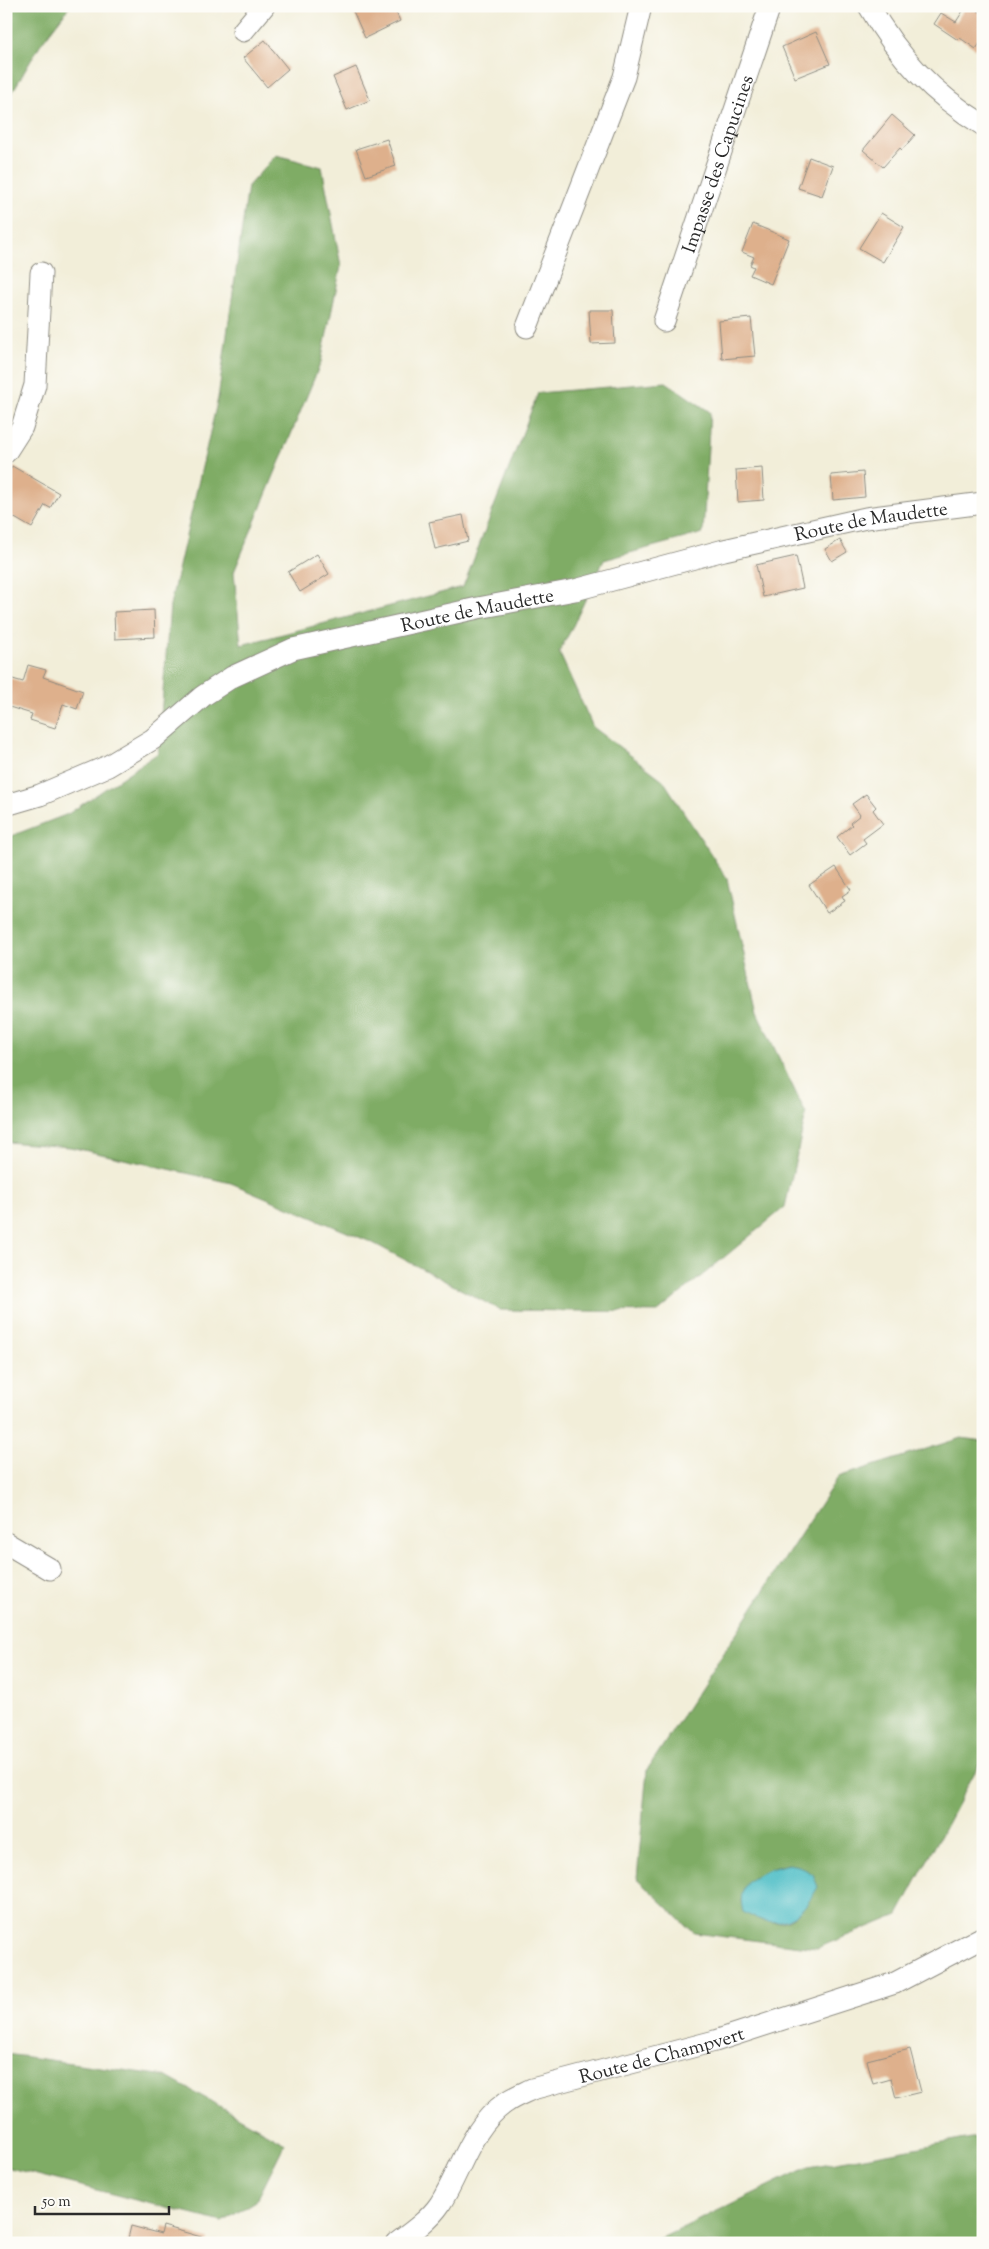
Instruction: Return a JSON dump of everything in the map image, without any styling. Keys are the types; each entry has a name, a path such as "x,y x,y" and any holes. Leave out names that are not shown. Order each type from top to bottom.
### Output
{"street":[{"path":"243,31 264,6"},
{"path":"527,327 624,77 641,6"},
{"name":"Impasse des Capucines","path":"664,321 770,6"},
{"path":"869,6 887,38 915,70 957,109 983,125"},
{"path":"6,452 22,427 35,385 40,273"},
{"name":"Route de Maudette","path":"6,805 40,796 108,766 153,739 203,696 232,677 293,649 478,608 575,590 724,550 866,518 983,503"},
{"path":"6,1543 50,1569"},
{"name":"Route de Champvert","path":"397,2243 414,2231 439,2205 475,2134 488,2116 507,2102 532,2089 715,2041 895,1982 983,1937"}],"green space":[{"path":"6,6 70,6 40,45 6,103"},
{"path":"276,155 322,167 341,266 321,362 234,572 241,645 463,587 538,393 666,382 710,412 703,533 604,560 559,652 593,727 663,780 727,879 757,1012 806,1114 785,1207 658,1312 500,1310 373,1243 231,1183 70,1147 6,1142 6,838 68,814 158,753 170,605 218,398 248,186"},
{"path":"961,1438 983,1441 983,1757 898,1915 817,1948 694,1933 637,1878 647,1770 838,1477","holes":["788,1864 801,1910 785,1921 770,1921 741,1903 742,1894 750,1880 756,1876"]},
{"path":"6,2054 166,2076 285,2143 256,2201 222,2222 6,2167"},
{"path":"983,2136 983,2243 651,2243 808,2167"}],"water":[{"path":"788,1864 799,1866 813,1874 818,1887 804,1908 796,1915 777,1922 756,1918 743,1912 741,1900 746,1884 760,1873"}],"building":[{"path":"364,6 393,6 400,21 365,38 353,11"},
{"path":"966,6 971,6 983,14 983,39 976,49 934,24 941,13 956,22"},
{"path":"816,32 830,64 795,78 782,47"},
{"path":"265,40 288,69 267,87 243,58"},
{"path":"356,67 370,100 347,110 333,77"},
{"path":"892,115 915,135 883,167 863,150"},
{"path":"387,139 396,166 366,176 356,149"},
{"path":"809,157 833,166 822,196 798,188"},
{"path":"881,213 904,227 883,262 859,248"},
{"path":"753,224 789,239 771,284 750,275 754,267 750,265 754,257 742,252"},
{"path":"589,310 613,310 615,343 591,344"},
{"path":"751,318 755,356 722,359 719,321"},
{"path":"12,466 59,493 50,508 45,505 32,528 6,513 6,476"},
{"path":"762,468 764,500 738,502 736,470"},
{"path":"863,472 865,497 833,500 831,475"},
{"path":"463,515 468,541 435,549 429,522"},
{"path":"840,540 847,552 832,561 825,549"},
{"path":"317,554 329,574 300,592 288,572"},
{"path":"796,556 803,588 763,597 756,565"},
{"path":"154,610 155,637 115,639 114,612"},
{"path":"28,665 46,670 43,677 83,691 77,709 63,704 55,728 30,720 32,714 6,706 6,677 23,682"},
{"path":"866,794 876,807 873,810 883,824 863,839 866,843 850,855 837,837 852,825 850,823 860,815 852,804"},
{"path":"836,867 851,890 842,896 845,901 827,913 809,885"},
{"path":"910,2049 921,2092 896,2098 891,2079 873,2084 867,2060"},
{"path":"131,2226 161,2234 163,2226 208,2239 207,2243 127,2243"}]}
